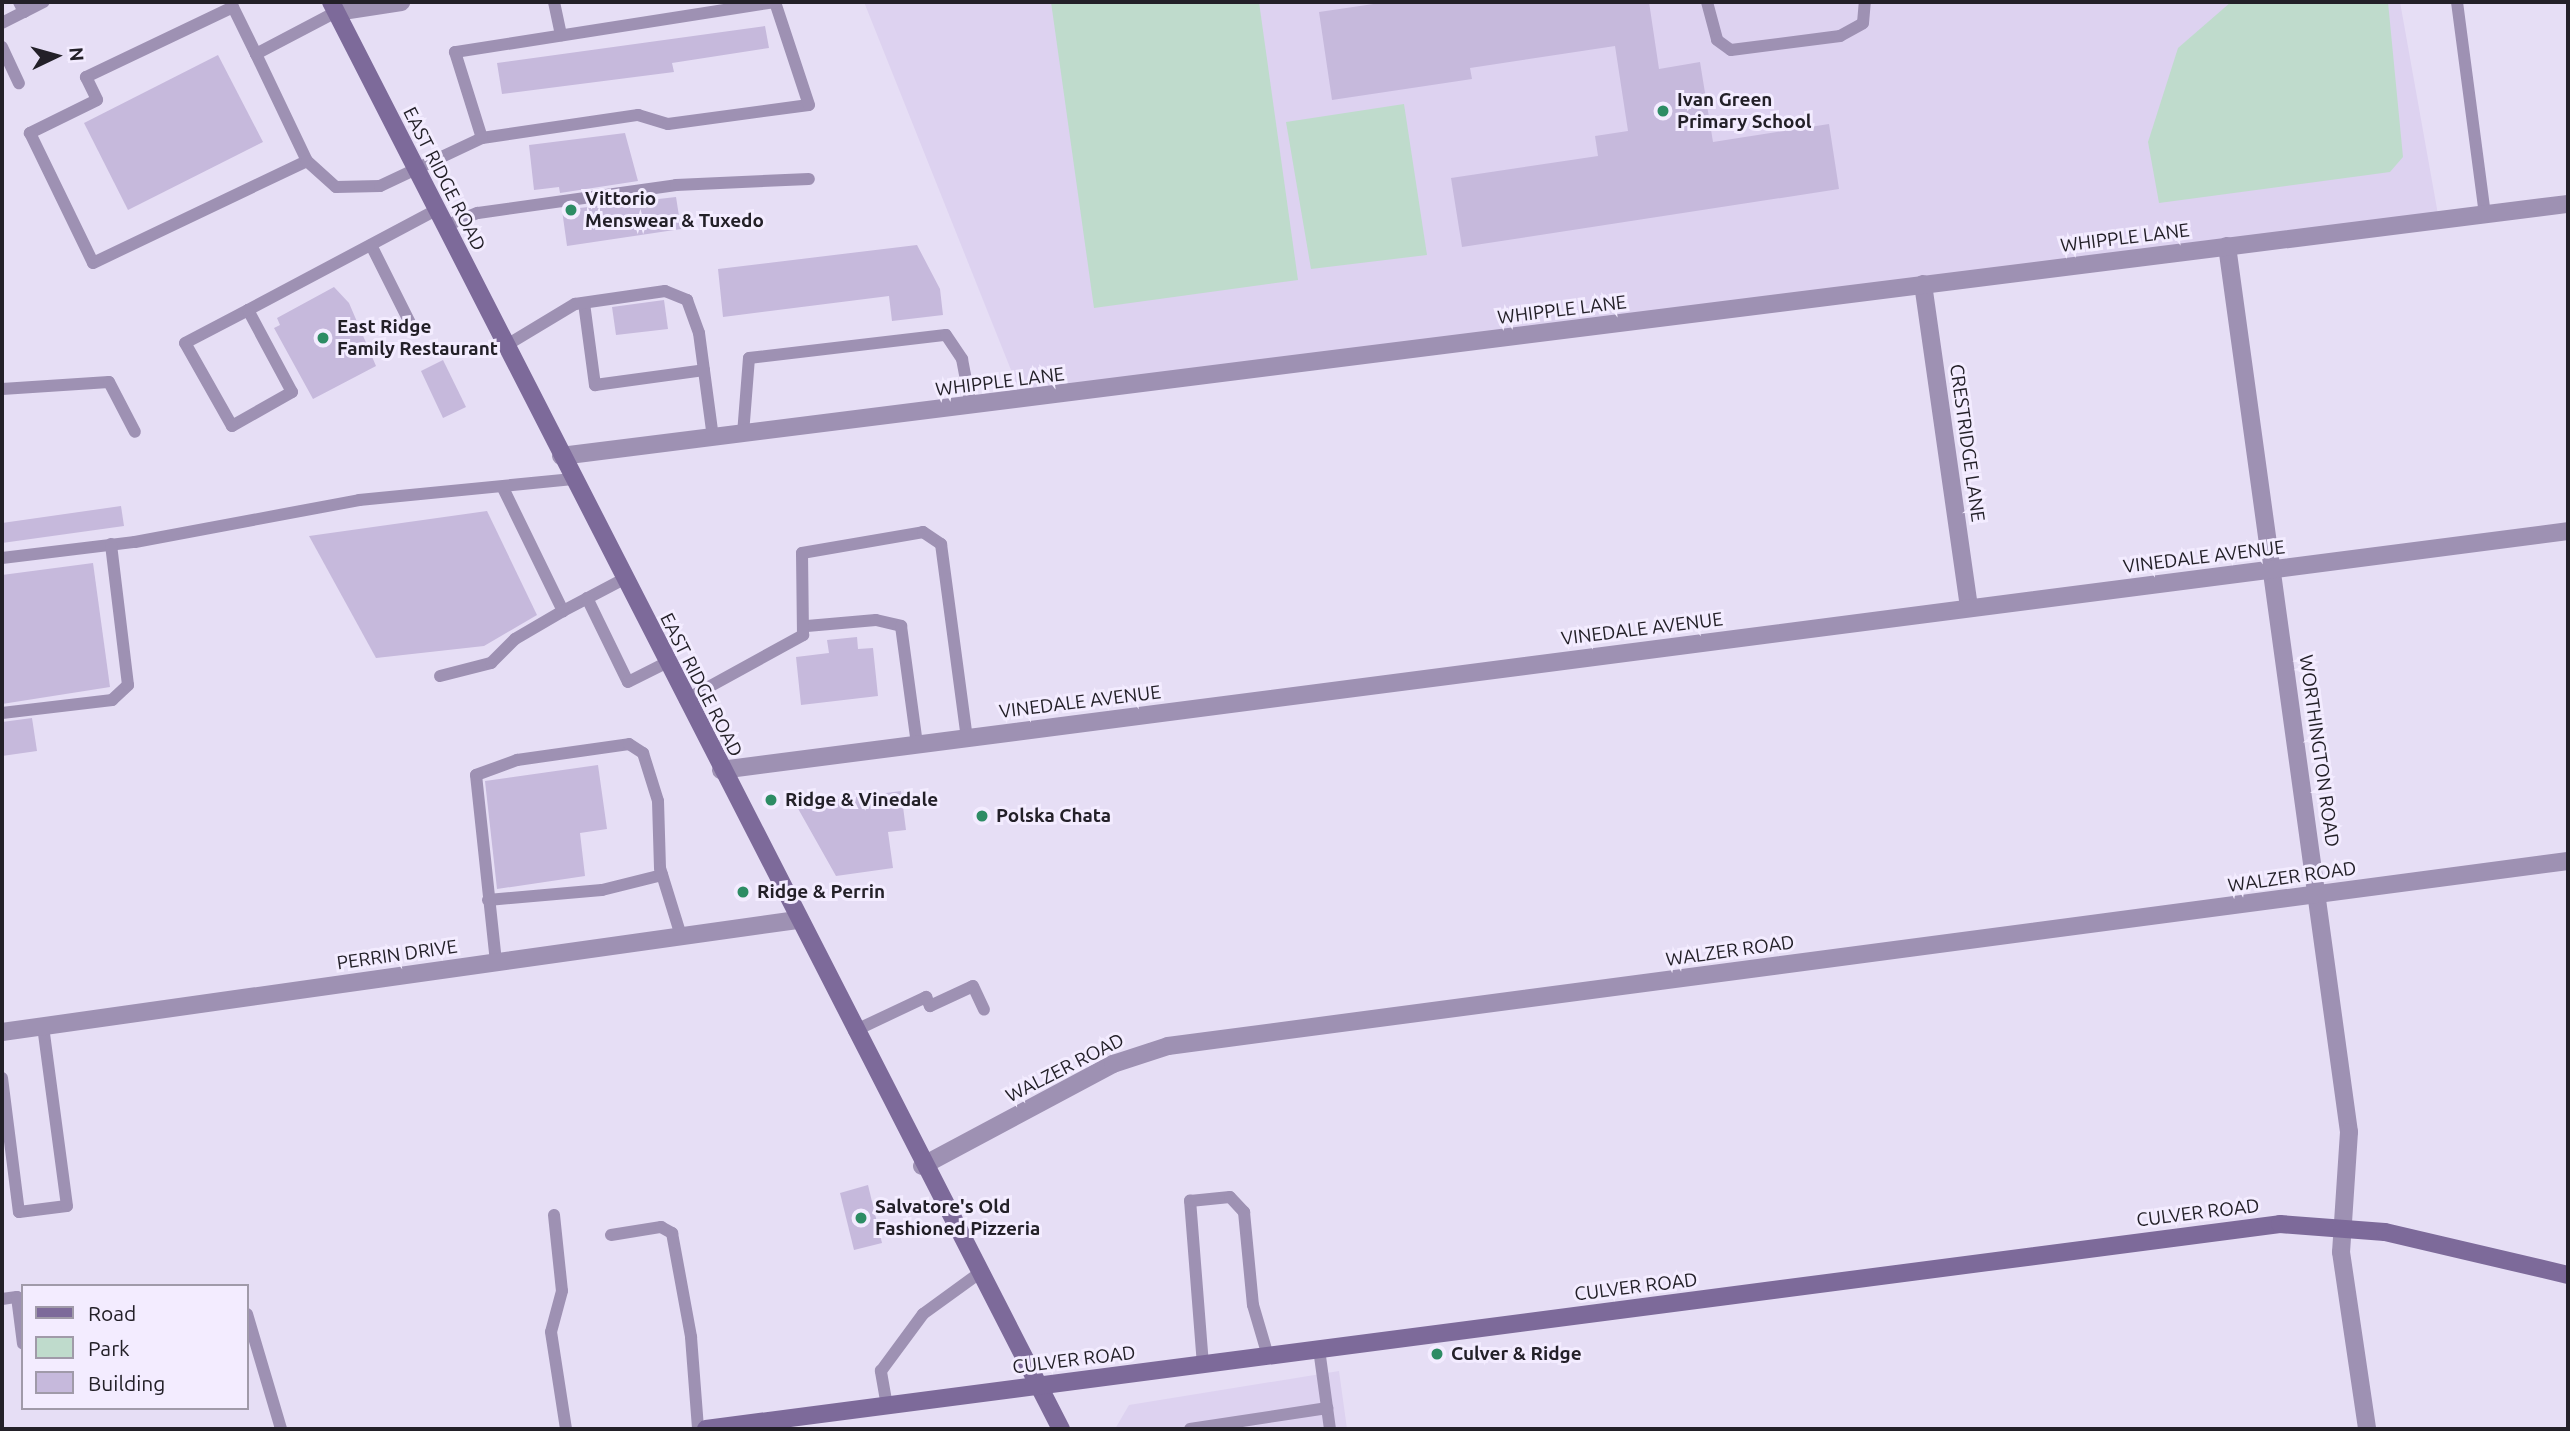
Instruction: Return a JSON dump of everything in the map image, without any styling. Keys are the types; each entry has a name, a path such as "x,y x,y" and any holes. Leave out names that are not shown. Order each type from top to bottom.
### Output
{"main road":[{"name":"EAST RIDGE ROAD","path":"333,7 922,1166 1035,1387 1060,1429"},
{"name":"CULVER ROAD","path":"706,1429 2280,1224 2343,1226 2568,1275"},
{"name":"EAST RIDGE ROAD","path":"1035,1387 1052,1429"}],"street":[{"path":"333,7 401,2"},
{"name":"WHIPPLE LANE","path":"561,456 2568,204"},
{"name":"WORTHINGTON ROAD","path":"2227,246 2349,1132 2343,1226 2346,1306 2367,1429"},
{"name":"CRESTRIDGE LANE","path":"1923,285 1969,608"},
{"name":"VINEDALE AVENUE","path":"721,770 2568,531"},
{"name":"WALZER ROAD","path":"922,1166 1113,1064 1168,1046 2568,861"},
{"name":"PERRIN DRIVE","path":"2,1032 797,920"}],"lane":[{"path":"2,23 22,7 44,2"},
{"path":"554,2 561,35"},
{"path":"307,161 93,263 30,132 97,100 86,77 233,6 307,161 336,187 380,186 482,138 638,115 668,124 809,105 775,2 455,52 482,138"},
{"path":"1708,2 1717,40 1731,50 1840,36 1863,23 1866,2"},
{"path":"2457,2 2485,214"},
{"path":"256,54 333,7"},
{"path":"2,47 19,83"},
{"path":"248,310 292,392 232,426 185,343 370,245 440,218 663,187 809,179"},
{"path":"370,245 411,326"},
{"path":"505,346 583,303 665,291 687,300 704,370 713,438"},
{"path":"583,303 595,385 704,370"},
{"path":"743,434 749,358 946,335 962,359 971,406"},
{"path":"2,389 109,382 135,432"},
{"path":"2,558 111,544 359,500 504,490 573,479"},
{"path":"504,490 563,611"},
{"path":"685,700 794,642 807,626 802,553 923,532 937,538 967,738"},
{"path":"2,713 112,699 128,685 111,544"},
{"path":"440,676 491,663 515,639 624,579"},
{"path":"587,598 628,682 666,663"},
{"path":"807,626 876,620 901,626 917,745"},
{"path":"496,962 476,775 517,760 629,744 643,753 658,801 662,875 681,936"},
{"path":"488,900 603,890 662,875"},
{"path":"854,1031 926,997 930,1006 973,986 984,1010"},
{"path":"2,1078 19,1212 67,1206 43,1026"},
{"path":"1203,1365 1190,1201 1230,1197 1244,1212 1253,1305 1268,1356"},
{"path":"554,1215 562,1291 551,1332 566,1429"},
{"path":"611,1235 660,1227 671,1233 691,1337 698,1429"},
{"path":"887,1406 881,1371 923,1314 978,1274"},
{"path":"2,1299 17,1297 21,1328"},
{"path":"248,1317 281,1429"},
{"path":"1319,1349 1330,1429"},
{"path":"1190,1429 1327,1408"}],"shaded area":[{"name":"Ivan Green Primary School","path":"864,2 2400,2 2439,220 1023,400"},
{"path":"1339,1371 1347,1429 1115,1429 1129,1405"}],"green space":[{"path":"1051,2 1259,2 1298,280 1094,308"},
{"path":"2231,2 2388,2 2403,157 2390,172 2159,203 2148,142 2178,48"},
{"path":"1404,104 1427,255 1311,269 1286,122"}],"building":[{"name":"Ivan Green Primary School","path":"1387,2 1649,2 1659,69 1700,62 1713,142 1829,124 1839,189 1462,247 1451,178 1598,156 1595,136 1628,131 1615,46 1470,68 1472,79 1332,100 1319,12"},
{"path":"765,26 769,48 672,63 674,72 502,94 497,63"},
{"path":"218,55 263,142 128,210 84,123"},
{"path":"625,133 638,181 560,193 559,187 534,190 529,145"},
{"path":"676,197 681,229 567,246 562,210"},
{"path":"917,245 940,289 943,315 892,321 889,296 723,317 718,269"},
{"name":"East Ridge Family Restaurant","path":"334,287 349,303 376,366 313,399 274,328 280,325 277,318"},
{"path":"664,300 668,329 616,335 612,307"},
{"path":"443,360 466,407 443,418 421,371"},
{"path":"121,506 124,526 2,543 2,523"},
{"path":"487,511 537,615 484,646 376,658 309,536"},
{"path":"93,563 110,687 2,704 2,575"},
{"path":"857,637 858,649 873,648 878,696 801,705 796,657 829,653 827,640"},
{"path":"32,718 37,751 2,756 2,722"},
{"path":"598,765 607,829 580,833 585,876 497,889 485,781"},
{"path":"901,791 906,830 888,832 893,868 836,876 796,805"},
{"name":"Salvatore's Old Fashioned Pizzeria","path":"868,1185 882,1243 854,1250 840,1193"}],"place":[{"name":"Ivan Green Primary School","path":"1663,111"},
{"name":"Vittorio Menswear & Tuxedo","path":"571,210"},
{"name":"East Ridge Family Restaurant","path":"323,338"},
{"name":"Ridge & Vinedale","path":"771,800"},
{"name":"Polska Chata","path":"982,816"},
{"name":"Ridge & Perrin","path":"743,892"},
{"name":"Salvatore's Old Fashioned Pizzeria","path":"861,1218"},
{"name":"Culver & Ridge","path":"1437,1354"}]}
